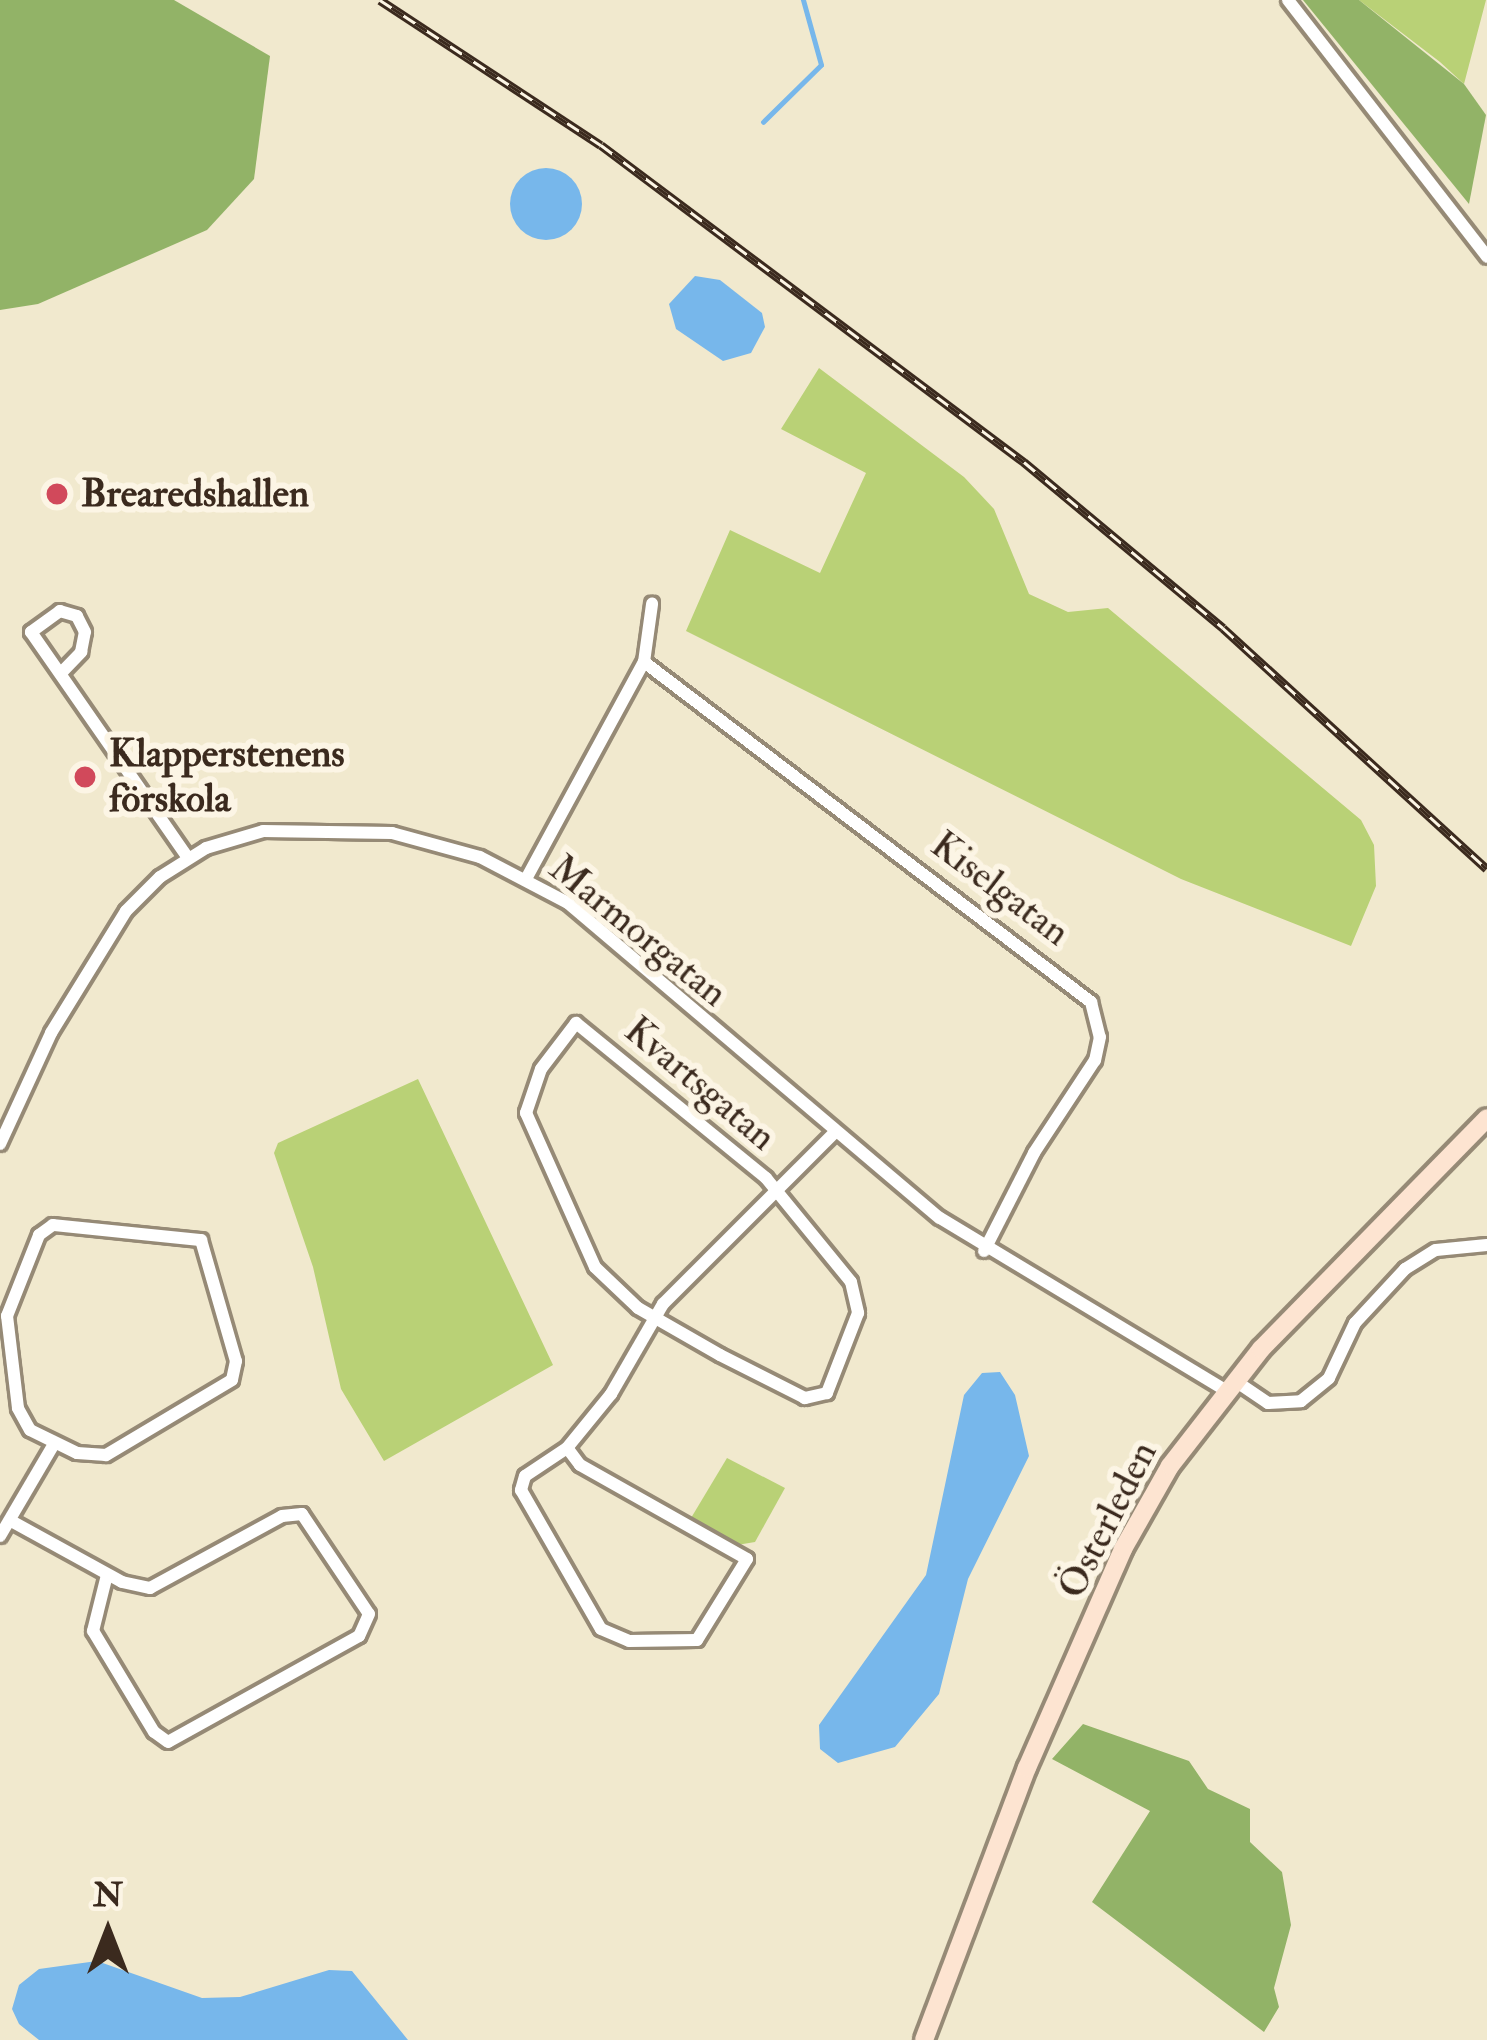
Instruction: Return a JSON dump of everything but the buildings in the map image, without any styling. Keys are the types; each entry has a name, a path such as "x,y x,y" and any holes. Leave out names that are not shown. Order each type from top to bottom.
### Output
{"main road":[{"name":"Österleden","path":"924,2040 1027,1768 1124,1549 1229,1385 1487,1118"}],"street":[{"path":"1288,0 1487,256"},
{"path":"526,879 644,662 652,604"},
{"path":"62,673 81,652 77,616 60,610 31,632 188,858"},
{"name":"Kiselgatan","path":"644,662 1091,1002 1100,1037 1095,1060 1034,1153 984,1251"},
{"name":"Marmorgatan","path":"0,1144 51,1033 140,893 188,858 262,831 353,828 449,846 526,879 610,937 834,1133 984,1251 1268,1403 1301,1401 1319,1390 1355,1323 1405,1269 1436,1250 1487,1245"},
{"name":"Kvartsgatan","path":"652,1317 595,1267 527,1120 532,1086 568,1025 584,1025 776,1190"},
{"path":"567,1448 580,1465 747,1559 697,1640 628,1641 601,1629 519,1483 567,1448 611,1394 652,1317 834,1133"},
{"path":"652,1317 805,1397 827,1393 852,1338 858,1298 776,1190"},
{"path":"53,1225 197,1236 236,1361 232,1380 106,1455 54,1444 21,1417 7,1326 39,1235 53,1225"},
{"path":"0,1535 13,1522 54,1444"},
{"path":"13,1522 107,1575 162,1586 282,1516 302,1514 364,1600 367,1625 274,1687 168,1742 154,1732 93,1631 107,1575"}],"green space":[{"path":"0,0 174,0 270,56 254,179 207,230 38,304 0,310"},
{"path":"1303,0 1359,0 1464,84 1486,115 1469,204"},
{"path":"1359,0 1486,0 1464,84 1440,62"},
{"path":"819,368 964,477 994,509 1029,594 1068,612 1108,608 1361,820 1374,845 1376,886 1351,946 1181,879 686,631 730,530 820,573 866,473 781,429"},
{"path":"418,1079 553,1365 384,1461 341,1389 313,1267 274,1153 278,1143"},
{"path":"727,1458 785,1488 755,1542 737,1545 691,1518"},
{"path":"1083,1724 1189,1761 1208,1789 1250,1809 1250,1842 1282,1872 1291,1925 1274,1988 1279,2007 1264,2032 1092,1902 1150,1811 1052,1759"}],"water":[{"path":"546,168 572,178 582,204 572,230 546,240 520,230 510,204 520,178"},
{"path":"695,276 720,280 762,313 765,327 751,353 723,361 676,329 669,304"},
{"path":"1000,1372 1015,1395 1029,1456 968,1579 939,1694 895,1747 838,1763 820,1749 819,1725 926,1575 964,1395 982,1373"},
{"path":"97,1961 202,1998 240,1997 329,1970 352,1971 408,2040 39,2040 19,2024 12,2009 19,1985 39,1969"}],"waterway":[{"path":"763,122 821,65 803,0"}],"railway":[{"path":"380,0 601,145 1024,462 1223,628 1487,869"}],"place":[{"name":"Brearedshallen","path":"57,494"},
{"name":"Klapperstenens förskola","path":"85,777"}]}
